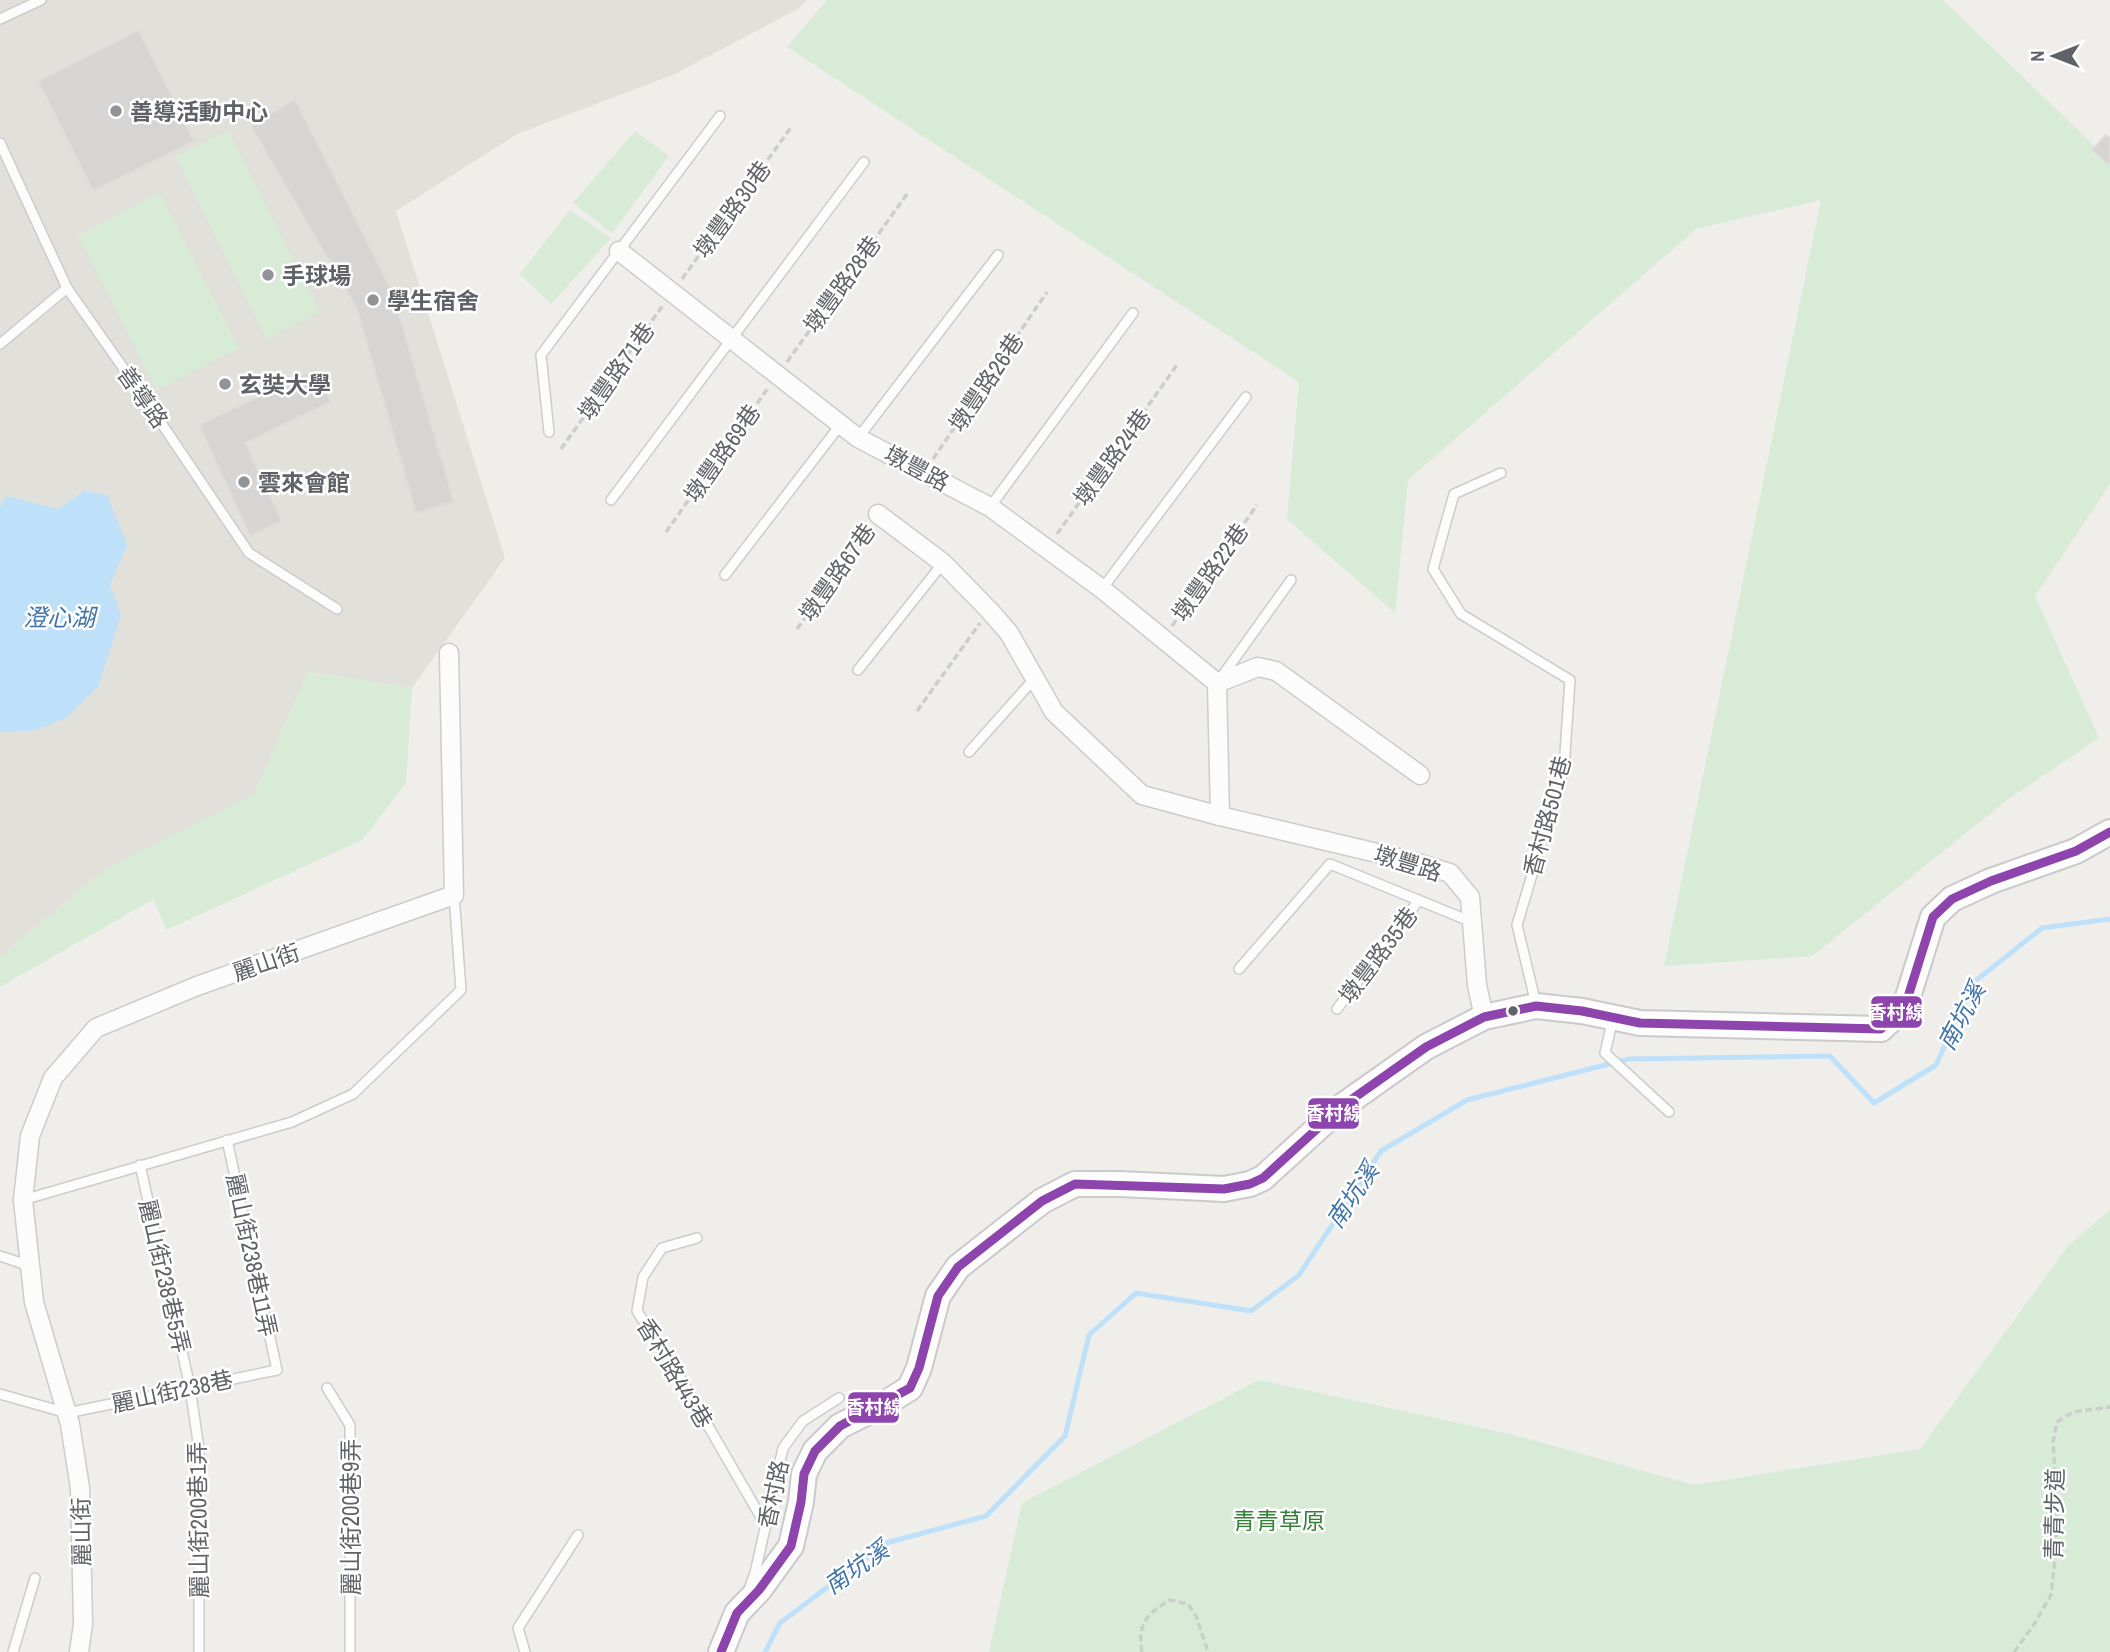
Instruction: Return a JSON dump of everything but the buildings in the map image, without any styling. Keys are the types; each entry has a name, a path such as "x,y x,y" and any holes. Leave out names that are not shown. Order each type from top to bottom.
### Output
{"street":[{"name":"墩豐路","path":"619,251 858,438 990,507 1102,589 1217,683"},
{"name":"墩豐路","path":"878,514 943,563 989,610 1009,633 1054,712 1142,794 1450,873 1469,897 1477,985 1484,1017"},
{"path":"449,653 454,895"},
{"path":"1220,816 1217,683 1258,667 1276,671 1420,775"},
{"name":"香村路","path":"721,1652 737,1613 759,1590 791,1546 804,1474 815,1451 839,1426 910,1388 919,1368 938,1296 958,1267 1042,1201 1075,1184 1224,1189 1250,1184 1263,1178 1341,1107 1426,1047 1484,1017 1536,1006 1640,1023 1881,1029 1907,1000 1933,916 1952,899 1991,881 2076,851 2110,832"},
{"name":"麗山街","path":"79,1652 83,1624 80,1488 66,1413 34,1302 23,1200 30,1136 53,1078 96,1028 197,986 454,895"}],"lane":[{"path":"0,19 41,0"},
{"path":"549,432 541,355 720,116"},
{"name":"善導路","path":"0,143 66,288 250,553 337,609"},
{"path":"611,500 864,162"},
{"path":"858,438 998,255"},
{"path":"0,344 66,288"},
{"path":"990,507 1133,313"},
{"path":"1102,589 1246,397"},
{"path":"725,575 841,424"},
{"name":"香村路501巷","path":"1501,474 1454,494 1433,569 1461,614 1570,680 1564,768 1517,925 1536,1006"},
{"path":"858,670 943,563"},
{"path":"1217,683 1291,580"},
{"path":"970,752 1035,678"},
{"path":"1239,968 1330,864 1472,922"},
{"path":"23,1200 292,1122 353,1094 461,990 454,895"},
{"name":"墩豐路35巷","path":"1338,1009 1419,901"},
{"path":"1612,1018 1605,1054 1670,1112"},
{"name":"麗山街238巷11弄","path":"227,1140 277,1370"},
{"name":"麗山街238巷5弄","path":"140,1165 190,1388"},
{"name":"香村路443巷","path":"696,1238 662,1248 643,1278 637,1311 681,1380 766,1526"},
{"path":"0,1256 30,1266"},
{"name":"麗山街238巷","path":"66,1413 277,1370"},
{"name":"麗山街200巷1弄","path":"190,1388 199,1450 199,1652"},
{"name":"麗山街200巷9弄","path":"327,1388 350,1425 350,1652"},
{"path":"0,1394 66,1413"},
{"name":"香村路","path":"737,1613 755,1573 783,1447 803,1421 839,1398"},
{"path":"525,1652 519,1628 578,1535"},
{"path":"13,1652 35,1578"}],"path":[{"name":"墩豐路30巷","path":"672,292 792,126"},
{"name":"墩豐路28巷","path":"777,375 907,194"},
{"name":"墩豐路71巷","path":"561,449 672,292"},
{"name":"墩豐路26巷","path":"924,472 1047,292"},
{"name":"墩豐路24巷","path":"1046,550 1177,365"},
{"name":"墩豐路69巷","path":"666,532 777,375"},
{"name":"墩豐路22巷","path":"1163,639 1257,505"},
{"name":"墩豐路67巷","path":"797,629 878,514"},
{"path":"917,711 989,610"},
{"name":"青青步道","path":"2014,1652 2033,1626 2050,1595 2056,1549 2057,1503 2053,1442 2057,1422 2073,1412 2110,1407"},
{"path":"1142,1652 1142,1625 1152,1610 1170,1600 1188,1604 1196,1616 1208,1652"}],"shaded area":[{"name":"玄奘大學","path":"0,0 807,0 798,9 675,74 517,134 396,211 505,558 412,688 308,672 254,795 106,869 0,957"}],"green space":[{"path":"827,0 1943,0 2110,161 2110,484 2035,596 2099,738 2007,800 1812,956 1664,966 1821,200 1696,229 1408,480 1395,613 1287,519 1299,382 787,47"},
{"path":"228,130 320,312 266,339 176,157"},
{"path":"635,131 669,156 612,233 573,203"},
{"path":"160,193 239,348 157,390 78,236"},
{"path":"570,210 611,238 551,304 520,274"},
{"path":"308,672 412,688 406,783 362,840 166,930 154,899 0,987 0,957 106,869 254,795"},
{"name":"青青草原","path":"2110,1210 2110,1652 989,1652 1022,1503 1259,1380 1514,1435 1694,1485 1920,1449 2068,1246"}],"water":[{"name":"澄心湖","path":"84,491 107,495 127,545 110,585 121,615 98,687 66,718 37,730 0,732 0,507 6,496 58,509"}],"waterway":[{"name":"南坑溪","path":"765,1652 780,1623 886,1543 986,1516 1065,1436 1089,1335 1136,1293 1251,1311 1299,1275 1381,1151 1467,1100 1629,1059 1830,1056 1874,1103 1936,1065 1974,982 2042,928 2110,919"}],"transit line":[{"name":"香村線","path":"721,1652 737,1613 759,1590 791,1546 804,1474 815,1451 840,1426 910,1388 919,1368 938,1296 958,1267 1042,1201 1075,1184 1224,1189 1250,1184 1263,1178 1341,1107 1426,1047 1484,1017 1536,1006 1582,1011 1640,1023 1881,1029 1907,1000 1933,917 1952,899 1991,881 2076,851 2110,832"}],"place":[{"name":"善導活動中心","path":"116,111"},
{"name":"手球場","path":"268,275"},
{"name":"學生宿舍","path":"373,300"},
{"name":"玄奘大學","path":"225,384"},
{"name":"雲來會館","path":"244,482"}]}
